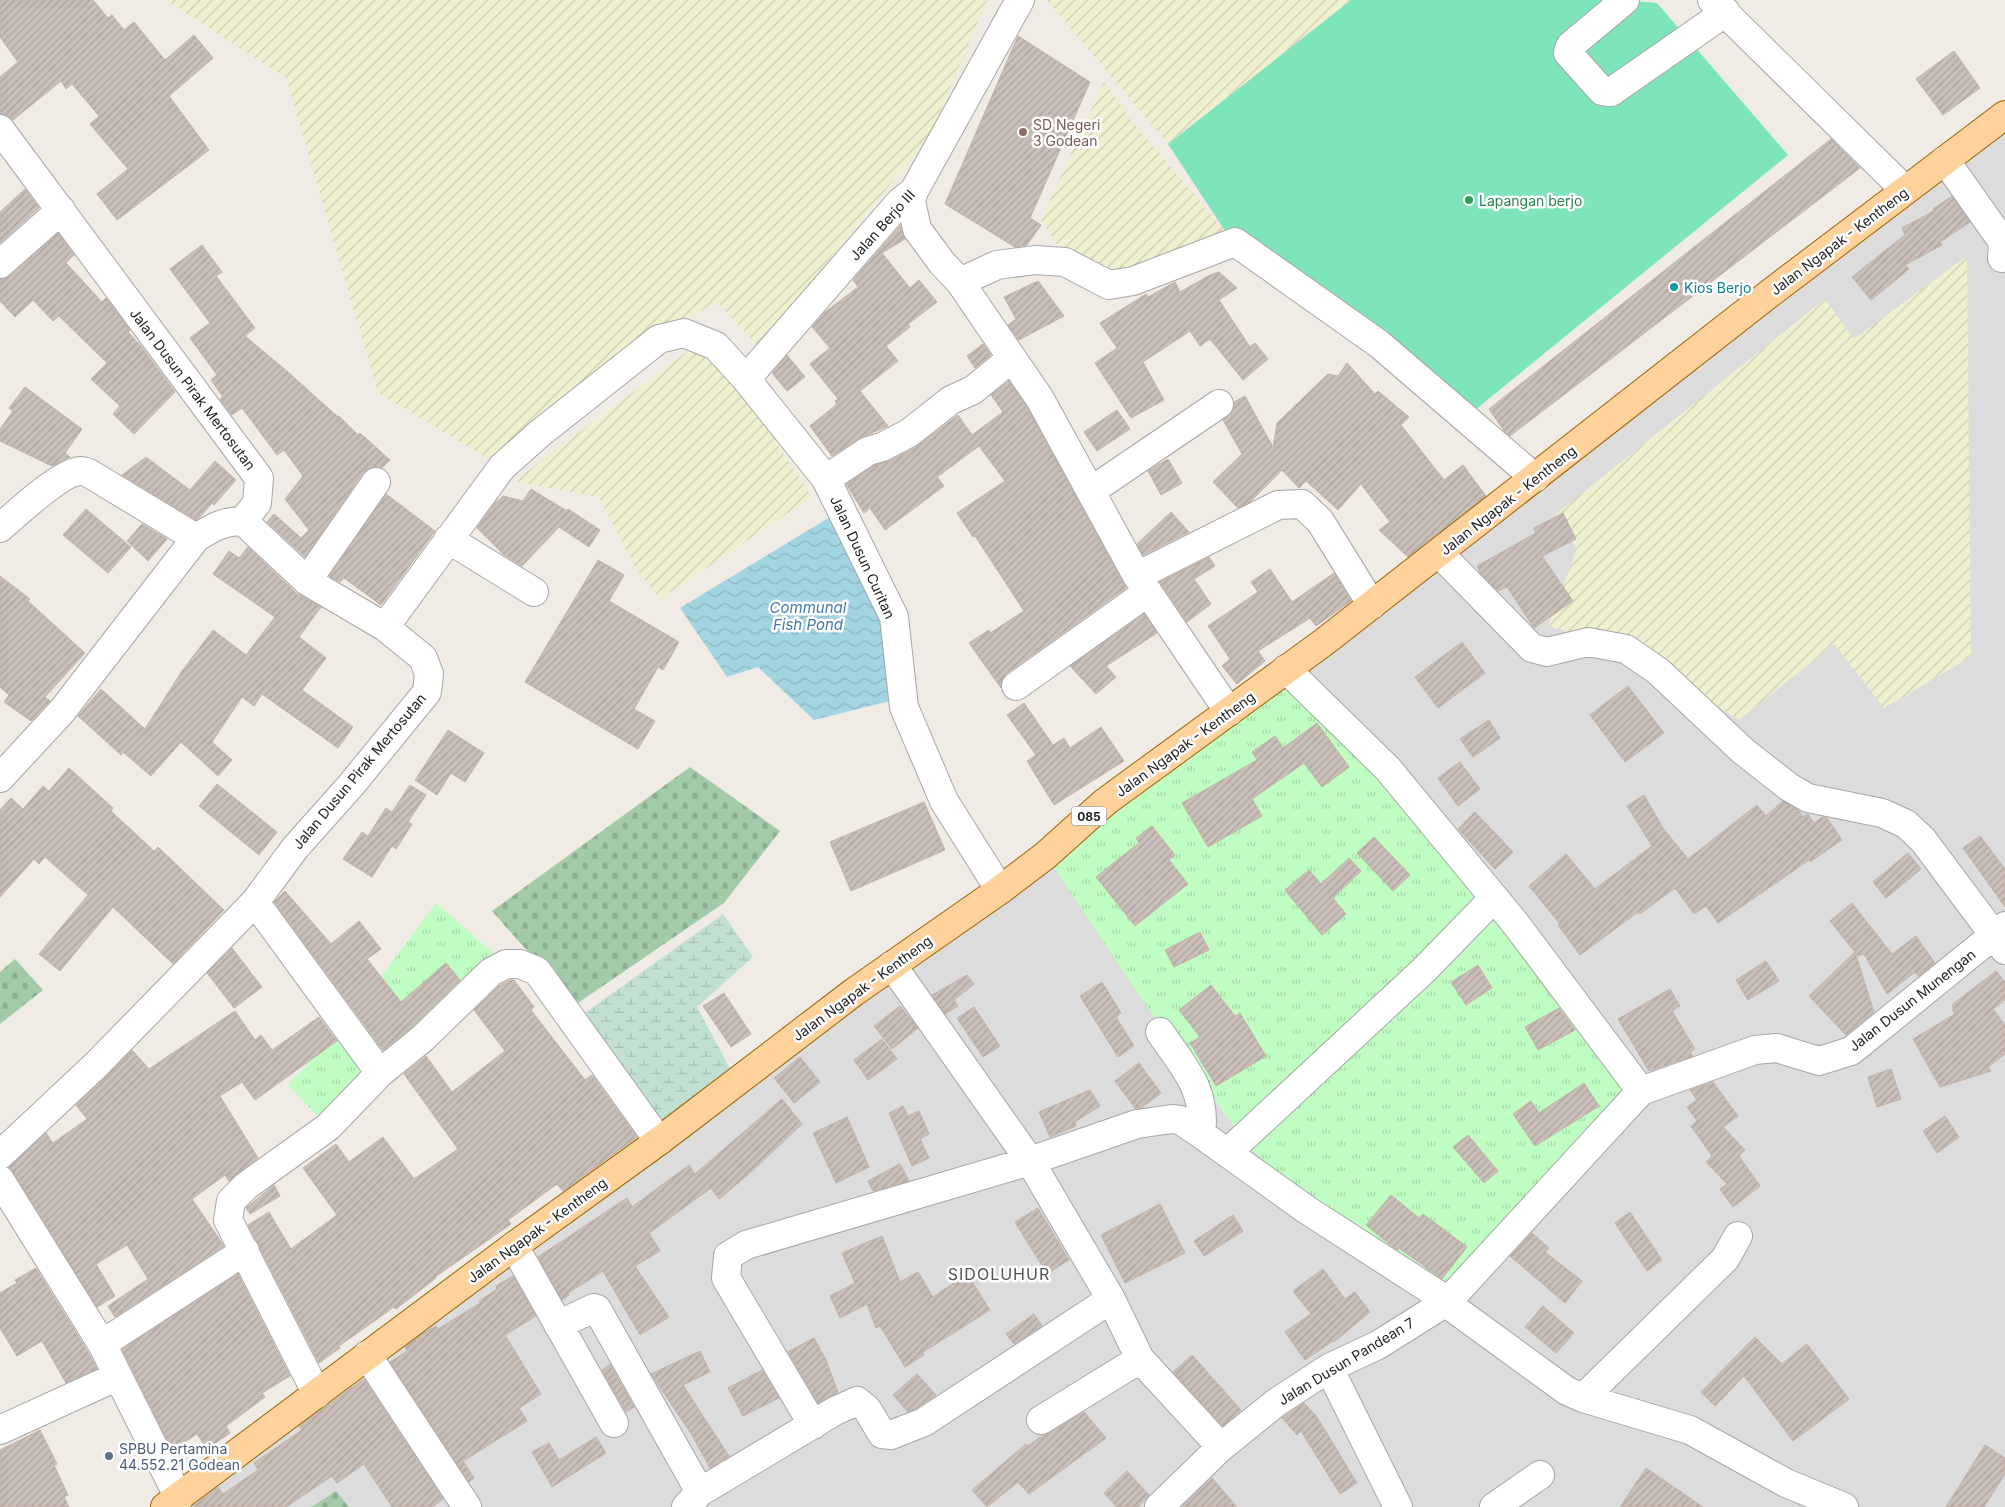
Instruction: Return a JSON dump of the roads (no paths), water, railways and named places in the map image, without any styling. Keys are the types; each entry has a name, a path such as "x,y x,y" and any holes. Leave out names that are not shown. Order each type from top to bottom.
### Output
{"main road":[{"name":"Jalan Ngapak - Kentheng","path":"172,1502 892,965 1000,890 1046,854 1105,802 1372,605 1769,294 2005,115"}],"street":[{"name":"Jalan Berjo III","path":"746,378 900,202 914,191 1020,0"},
{"path":"1625,0 1570,46 1568,53 1602,91 1611,92 1719,6 1905,190"},
{"name":"Jalan Dusun Pirak Mertosutan","path":"0,129 259,478 257,503 243,521 307,581 385,628 422,658 429,674 427,692 352,784 296,848 254,902 96,1065 0,1155"},
{"path":"1945,160 2003,244 2002,258"},
{"path":"914,191 911,201 917,229 942,263 960,282 1040,400 1143,584 1229,712"},
{"path":"0,264 61,210"},
{"path":"960,282 997,265 1035,260 1065,262 1109,285 1133,281 1235,242 1379,344 1535,478"},
{"name":"Jalan Dusun Curitan","path":"385,628 502,467 539,434 660,339 684,333 716,346 746,378 826,479 894,618 904,707 944,801 1000,890"},
{"path":"826,479 868,451 882,447 909,433 951,400 973,390 1012,358"},
{"path":"1091,491 1219,404"},
{"path":"0,528 59,480 71,473 82,471 92,475 196,538"},
{"path":"307,581 376,482"},
{"path":"1016,686 1143,584 1278,505 1302,504 1320,522 1372,605"},
{"path":"0,778 62,711 196,538 216,525 229,521 243,521"},
{"path":"448,540 534,592"},
{"path":"1438,553 1532,648 1547,652 1588,642 1626,649 1658,671 1743,751 1789,787 1808,798 1882,812 1906,824 1923,840 2001,938"},
{"path":"1286,669 1388,769 1494,898 1587,1016 1641,1091"},
{"path":"1227,1153 1425,969 1494,898"},
{"path":"254,902 380,1073"},
{"name":"Jalan Dusun Munengan","path":"1641,1091 1755,1050 1776,1048 1819,1061 1851,1051 2001,938"},
{"path":"317,1394 228,1220 231,1201 246,1186 328,1127 380,1073 423,1038 491,972 506,964 520,964 538,971 659,1140"},
{"path":"892,965 1030,1161 1110,1299 1140,1359 1221,1447"},
{"path":"1160,1032 1194,1083 1200,1096 1203,1119 1202,1134"},
{"name":"Jalan Dusun Pandean 7","path":"1159,1507 1221,1447 1277,1402 1329,1368 1378,1344 1448,1301 1641,1091"},
{"path":"814,1425 726,1278 728,1256 746,1245 1030,1161 1137,1124 1172,1119 1180,1120 1202,1134 1307,1210 1448,1301 1453,1308 1567,1391 1583,1398 1690,1430 1786,1483 1844,1507"},
{"path":"0,1180 102,1344 118,1376 172,1502"},
{"path":"1583,1398 1725,1259 1738,1236"},
{"path":"514,1246 614,1423"},
{"path":"102,1344 245,1251"},
{"path":"558,1325 588,1310 597,1309 693,1499 835,1411 857,1401 866,1408 882,1434 891,1435 924,1422 1110,1299"},
{"path":"367,1355 468,1507"},
{"path":"1041,1420 1140,1359"},
{"path":"1329,1368 1398,1507"},
{"path":"0,1430 118,1376"},
{"path":"1494,1507 1540,1475"}],"water":[{"name":"Communal Fish Pond","path":"835,514 890,618 898,699 814,720 758,667 727,677 680,608"}],"place":[{"name":"SD Negeri 3 Godean","path":"1023,132"},
{"name":"Lapangan berjo","path":"1469,200"},
{"name":"Kios Berjo","path":"1674,287"},
{"name":"SPBU Pertamina 44.552.21 Godean","path":"109,1456"}],"district":[{"name":"SIDOLUHUR","path":"999,1274"}]}
